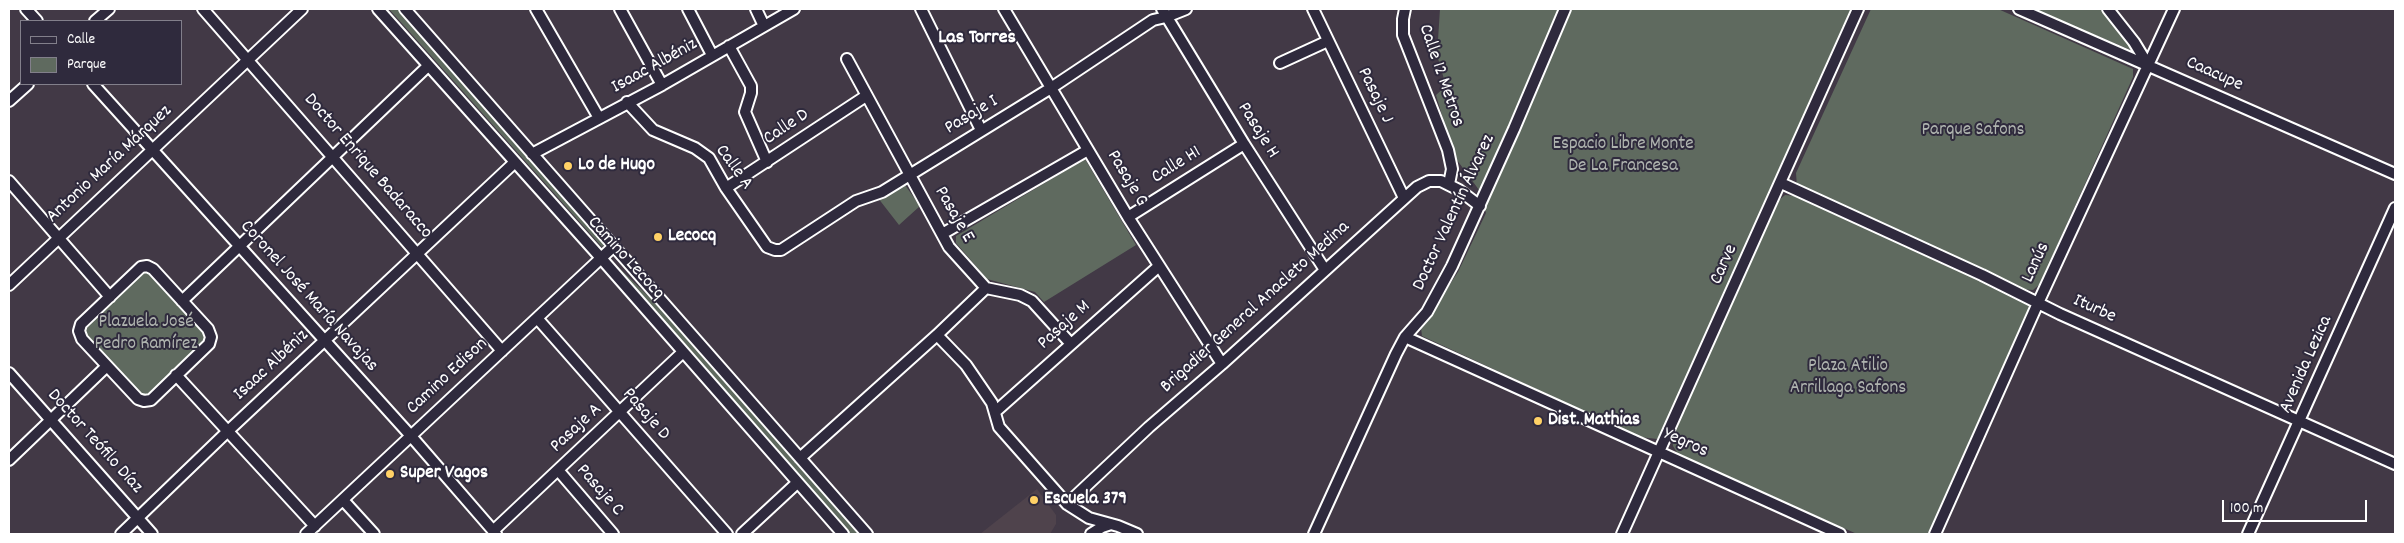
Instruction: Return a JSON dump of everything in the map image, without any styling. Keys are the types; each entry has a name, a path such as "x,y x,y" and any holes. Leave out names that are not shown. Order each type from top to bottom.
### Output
{"street":[{"path":"26,9 36,20"},
{"path":"96,20 109,9"},
{"name":"Doctor Enrique Badaracco","path":"203,9 334,156 502,351"},
{"name":"Antonio María Márquez","path":"9,285 302,9"},
{"name":"Camino Lecocq","path":"378,9 601,258 843,534"},
{"name":"Camino Lecocq","path":"405,9 868,534"},
{"path":"536,9 599,118"},
{"path":"620,9 662,84"},
{"path":"688,9 712,55"},
{"path":"756,9 764,26"},
{"name":"Isaac Albéniz","path":"532,154 662,84 794,9"},
{"path":"921,9 981,130"},
{"name":"Pasaje G","path":"1004,9 1128,217 1222,364"},
{"name":"Pasaje I","path":"775,250 781,250 856,201 882,192 1051,88 1152,20 1164,13 1186,9"},
{"name":"Pasaje J","path":"1313,9 1404,198"},
{"name":"Calle 12 Metros","path":"1405,9 1403,35 1448,150 1452,169 1449,184"},
{"name":"Doctor Valentín Álvarez","path":"1314,534 1406,337 1427,312 1440,291 1480,206 1565,9"},
{"name":"Carve","path":"1622,534 1858,9"},
{"name":"Caacupe","path":"2019,9 2395,174"},
{"path":"2108,9 2134,42 2148,66"},
{"name":"Lanús","path":"1935,534 2038,303 2174,9"},
{"name":"Pasaje H","path":"1164,13 1244,144 1325,270"},
{"path":"1280,63 1328,41"},
{"path":"729,46 751,86 751,94 745,112 767,162"},
{"name":"Pasaje E","path":"847,59 949,247 986,288"},
{"path":"182,301 428,66"},
{"path":"9,101 27,85"},
{"name":"Coronel José María Navajas","path":"94,85 411,436 494,532"},
{"name":"Calle D","path":"726,188 866,96"},
{"name":"Calle A","path":"628,102 653,130 694,148 709,158 726,188 767,247 775,250"},
{"name":"Calle H1","path":"1128,217 1244,144"},
{"path":"942,234 1088,150"},
{"name":"Isaac Albéniz","path":"121,534 324,340 514,163"},
{"path":"9,181 59,236 110,297"},
{"name":"Brigadier General Anacleto Medina","path":"1067,504 1149,427 1222,364 1404,198 1429,181 1442,181 1449,184"},
{"name":"Iturbe","path":"1781,183 2038,303 2395,464"},
{"path":"1449,184 1480,206"},
{"name":"Avenida Lezica","path":"2248,534 2301,422 2395,208"},
{"name":"Camino Edison","path":"306,534 614,246"},
{"path":"147,266 153,269 208,329 211,337 209,344 151,400 144,401 138,398 82,339 79,331 81,324 110,297 141,267 147,266"},
{"name":"Pasaje M","path":"995,412 1159,266"},
{"path":"800,458 938,335 986,288 1025,297 1032,302 1071,344"},
{"name":"Pasaje D","path":"537,318 727,534"},
{"path":"938,335 966,365 992,403 999,428 1067,504 1080,514 1137,534"},
{"name":"Yegros","path":"1406,337 1840,534"},
{"name":"Pasaje A","path":"494,532 683,352"},
{"path":"9,460 108,366"},
{"name":"Doctor Teófilo Díaz","path":"9,373 152,534"},
{"path":"176,375 315,526"},
{"name":"Pasaje C","path":"558,470 613,534"},
{"path":"742,534 797,483"},
{"path":"343,500 374,534"},
{"path":"1091,534 1111,524"}],"shaded area":[{"name":"Escuela 379","path":"1037,489 1056,515 1056,524 1050,534 980,534"}],"green space":[{"path":"389,9 399,9 606,243 602,247"},
{"name":"Espacio Libre Monte De La Francesa","path":"1440,9 1851,9 1657,439 1640,437 1422,336 1421,328 1458,272 1486,213 1479,190 1454,156 1436,95 1446,86 1437,55"},
{"name":"Parque Safons","path":"1871,9 1998,9 2133,69 2133,77 2040,284 2033,290 2021,289 1797,187 1796,173"},
{"path":"2033,9 2100,9 2129,42 2133,51"},
{"path":"1085,159 1136,245 1044,302 1035,292 987,279 956,243 956,236"},
{"path":"905,185 920,206 899,225 878,198"},
{"name":"Plaza Atilio Arrillaga Safons","path":"1785,195 1795,196 2024,301 2029,305 2028,313 1928,534 1857,534 1678,454 1673,446 1672,439 1692,390 1778,201"},
{"path":"611,260 669,316 860,534 851,534"},
{"name":"Plazuela José Pedro Ramírez","path":"144,271 151,272 204,330 205,338 149,397 143,396 86,337 83,329"}],"place":[{"name":"Lo de Hugo","path":"568,166"},
{"name":"Lecocq","path":"658,237"},
{"name":"Dist. Mathias","path":"1538,421"},
{"name":"Super Vagos","path":"390,474"},
{"name":"Escuela 379","path":"1034,500"}],"district":[{"name":"Las Torres","path":"977,39"}]}
